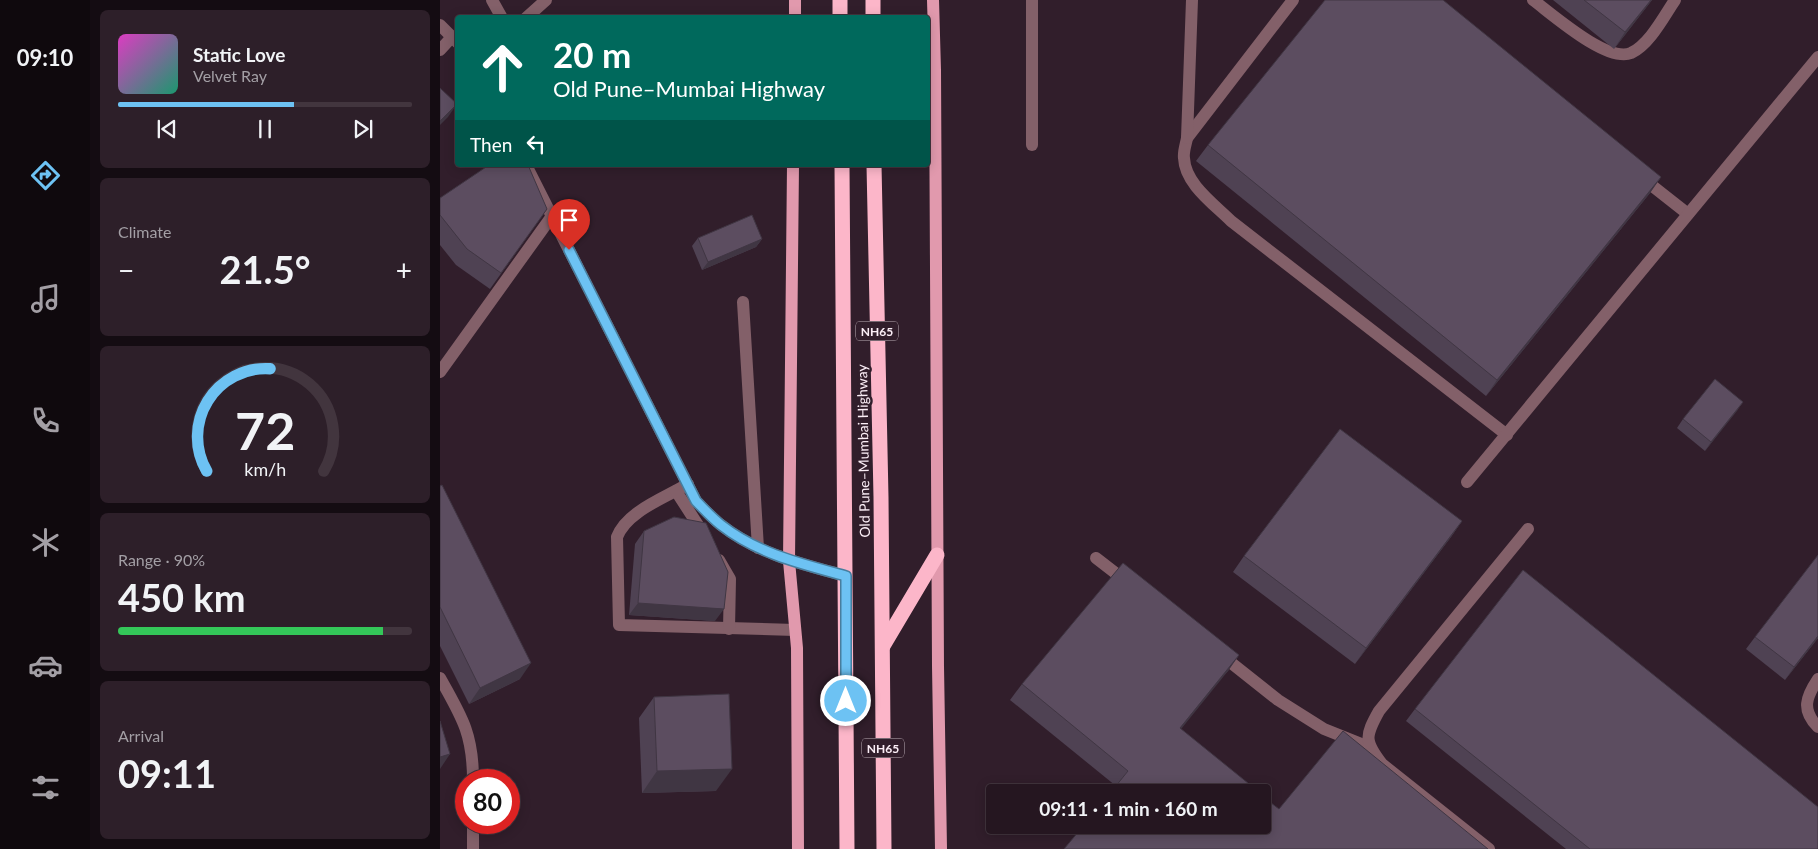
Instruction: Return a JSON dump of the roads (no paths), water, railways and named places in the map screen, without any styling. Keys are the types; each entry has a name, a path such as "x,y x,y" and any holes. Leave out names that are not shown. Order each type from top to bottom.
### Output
{"highway":[{"path":"840,0 840,15"},
{"path":"873,0 873,15"},
{"name":"Old Pune–Mumbai Highway","path":"842,167 847,849"},
{"name":"Old Pune–Mumbai Highway","path":"874,167 882,646"},
{"path":"882,646 938,555"},
{"name":"NH65","path":"882,646 884,849"}],"main road":[{"path":"795,0 795,15"},
{"path":"933,0 941,849"},
{"path":"793,167 789,561 795,630 798,849"}],"street":[{"path":"492,0 500,15"},
{"path":"529,15 546,0"},
{"path":"1032,0 1032,145"},
{"path":"1192,0 1187,138 1184,158 1189,176 1200,191 1231,221 1507,435"},
{"path":"1187,138 1293,0"},
{"path":"1533,0 1588,41 1613,53 1630,53 1644,44 1675,0"},
{"path":"440,24 454,40 440,50"},
{"path":"1468,482 1818,57"},
{"path":"527,167 696,501 720,525 758,548 789,561 846,576"},
{"path":"1634,172 1688,214"},
{"path":"440,372 552,216"},
{"path":"743,302 758,548"},
{"path":"688,484 640,512 620,530 617,537 619,625 795,630"},
{"path":"676,491 701,528 730,579 729,629"},
{"path":"1369,747 1369,729 1379,711 1528,529"},
{"path":"1096,558 1134,588"},
{"path":"1210,647 1278,700 1324,729 1369,747 1382,764 1489,849"},
{"path":"440,678 465,721 471,743 472,769"},
{"path":"1818,679 1808,693 1806,709 1818,727"},
{"path":"473,834 473,849"}]}
